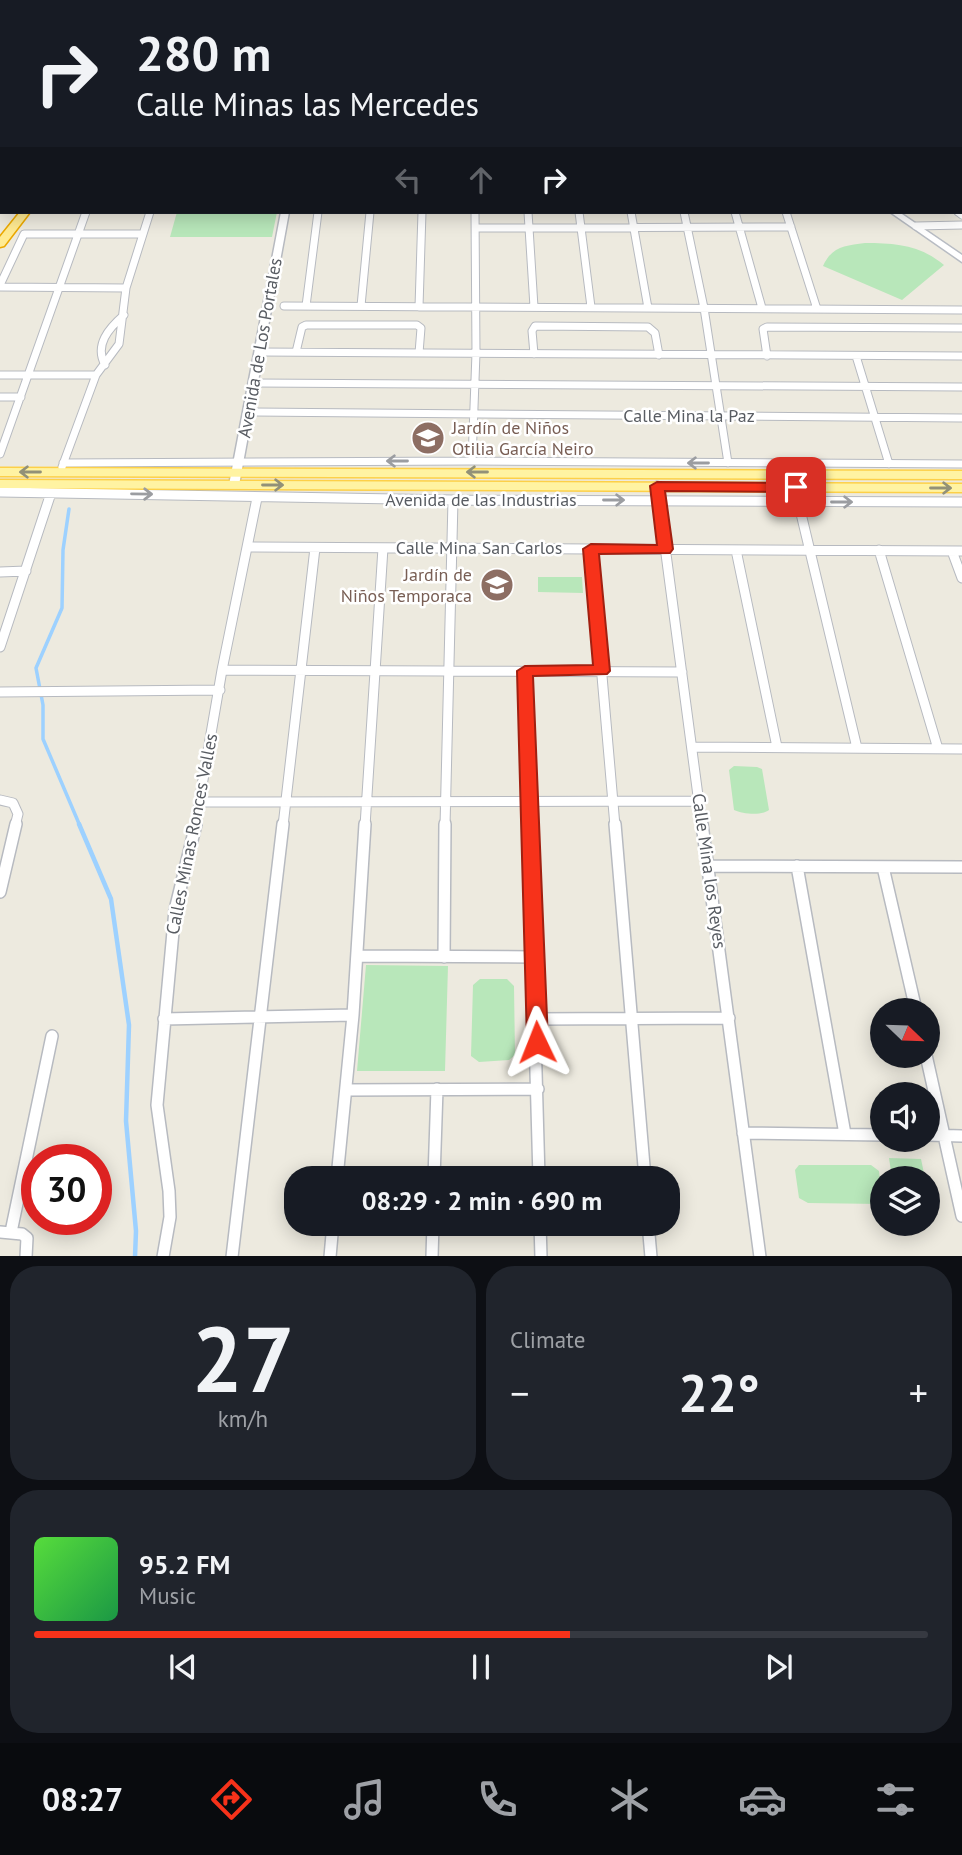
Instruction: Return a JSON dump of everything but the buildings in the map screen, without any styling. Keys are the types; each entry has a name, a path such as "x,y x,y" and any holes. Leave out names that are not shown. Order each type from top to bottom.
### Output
{"highway":[{"path":"0,232 13,214"},
{"path":"0,244 23,214"}],"main road":[{"path":"897,214 962,259"},
{"name":"Avenida de las Industrias","path":"0,472 62,467 238,466 962,475"},
{"name":"Avenida de las Industrias","path":"0,484 234,485 657,493 962,488"},
{"path":"161,485 212,496"}],"street":[{"path":"0,454 85,214"},
{"path":"62,467 96,376 120,344 126,288 149,214"},
{"name":"Avenida de Los Portales","path":"234,485 285,214"},
{"path":"306,306 318,214"},
{"path":"361,306 370,214"},
{"path":"419,307 422,214"},
{"path":"472,461 477,307 475,214"},
{"path":"528,214 534,307"},
{"path":"580,214 591,307"},
{"path":"631,214 648,308"},
{"path":"684,214 704,309 727,463"},
{"path":"735,214 762,308"},
{"path":"787,214 817,309"},
{"path":"916,226 962,225"},
{"path":"475,228 791,227"},
{"path":"126,288 0,286 24,234 143,234"},
{"path":"284,306 962,310"},
{"path":"105,365 100,349 105,336 124,315"},
{"path":"296,352 302,327 309,324 417,325 421,328 419,353"},
{"path":"534,354 532,331 535,326 648,327 655,333 659,355"},
{"path":"767,356 763,329 767,327 962,328"},
{"path":"259,352 962,356"},
{"path":"856,356 889,464"},
{"path":"0,375 96,376"},
{"path":"253,383 962,387"},
{"path":"0,397 21,397"},
{"name":"Calle Mina la Paz","path":"248,412 962,418"},
{"path":"0,429 9,429"},
{"name":"Avenida de las Industrias","path":"238,466 472,461 962,464"},
{"name":"Avenida de las Industrias","path":"0,492 453,500 657,493 798,501 962,502"},
{"path":"0,647 51,493"},
{"name":"Calle Mina los Reyes","path":"657,493 760,1256"},
{"name":"Calles Minas Ronces Valles","path":"163,1256 170,1216 157,1105 175,910 201,802 222,670 257,498"},
{"path":"444,957 447,671 453,500"},
{"path":"798,501 857,748"},
{"name":"Calle Mina San Carlos","path":"248,547 957,551"},
{"path":"232,1256 315,548"},
{"path":"338,1166 353,1015 368,801 373,670 383,548"},
{"path":"591,549 644,1166"},
{"path":"736,550 777,747"},
{"path":"879,550 938,749"},
{"path":"957,551 962,578"},
{"path":"0,572 26,571"},
{"path":"222,670 682,672"},
{"path":"525,671 537,1019 539,1166"},
{"path":"0,692 220,690"},
{"path":"693,747 962,749"},
{"path":"0,892 18,814 17,807 4,800"},
{"path":"201,802 699,801"},
{"path":"709,866 962,866"},
{"path":"797,866 845,1134"},
{"path":"883,867 913,998"},
{"path":"357,957 534,957"},
{"path":"164,1019 353,1015"},
{"path":"537,1019 729,1018"},
{"path":"26,1256 27,1238 22,1234 6,1232 52,1036"},
{"path":"929,1068 962,1216"},
{"path":"435,1166 437,1089"},
{"path":"346,1090 538,1089"},
{"path":"743,1133 870,1135"},
{"path":"940,1135 962,1136"},
{"path":"330,1256 332,1236"},
{"path":"432,1256 433,1236"},
{"path":"540,1236 541,1256"},
{"path":"649,1236 651,1256"}],"green space":[{"path":"176,214 277,214 272,237 170,237"},
{"path":"865,243 907,246 926,253 944,265 902,300 823,266 835,251 845,246"},
{"path":"538,577 582,577 583,593 538,592"},
{"path":"734,766 762,769 769,810 752,814 734,810 729,770"},
{"path":"366,965 448,966 445,1071 357,1071"},
{"path":"480,979 507,979 514,986 515,1055 509,1060 479,1062 471,1056 473,985"},
{"path":"889,1158 921,1159 922,1166 890,1166"},
{"path":"799,1165 871,1165 870,1204 808,1203 799,1198 795,1170"}],"waterway":[{"path":"69,509 63,550 62,608 36,668 43,705 43,739 80,826"},
{"path":"79,824 111,899 129,1025 126,1121 136,1231 135,1256"}],"place":[{"name":"Jardín de Niños Otilia García Neiro","path":"428,438"},
{"name":"Jardín de Niños Temporaca","path":"497,585"}],"route":[{"path":"537,1042 525,671 602,671 591,549 665,549 657,486 796,487"}]}
